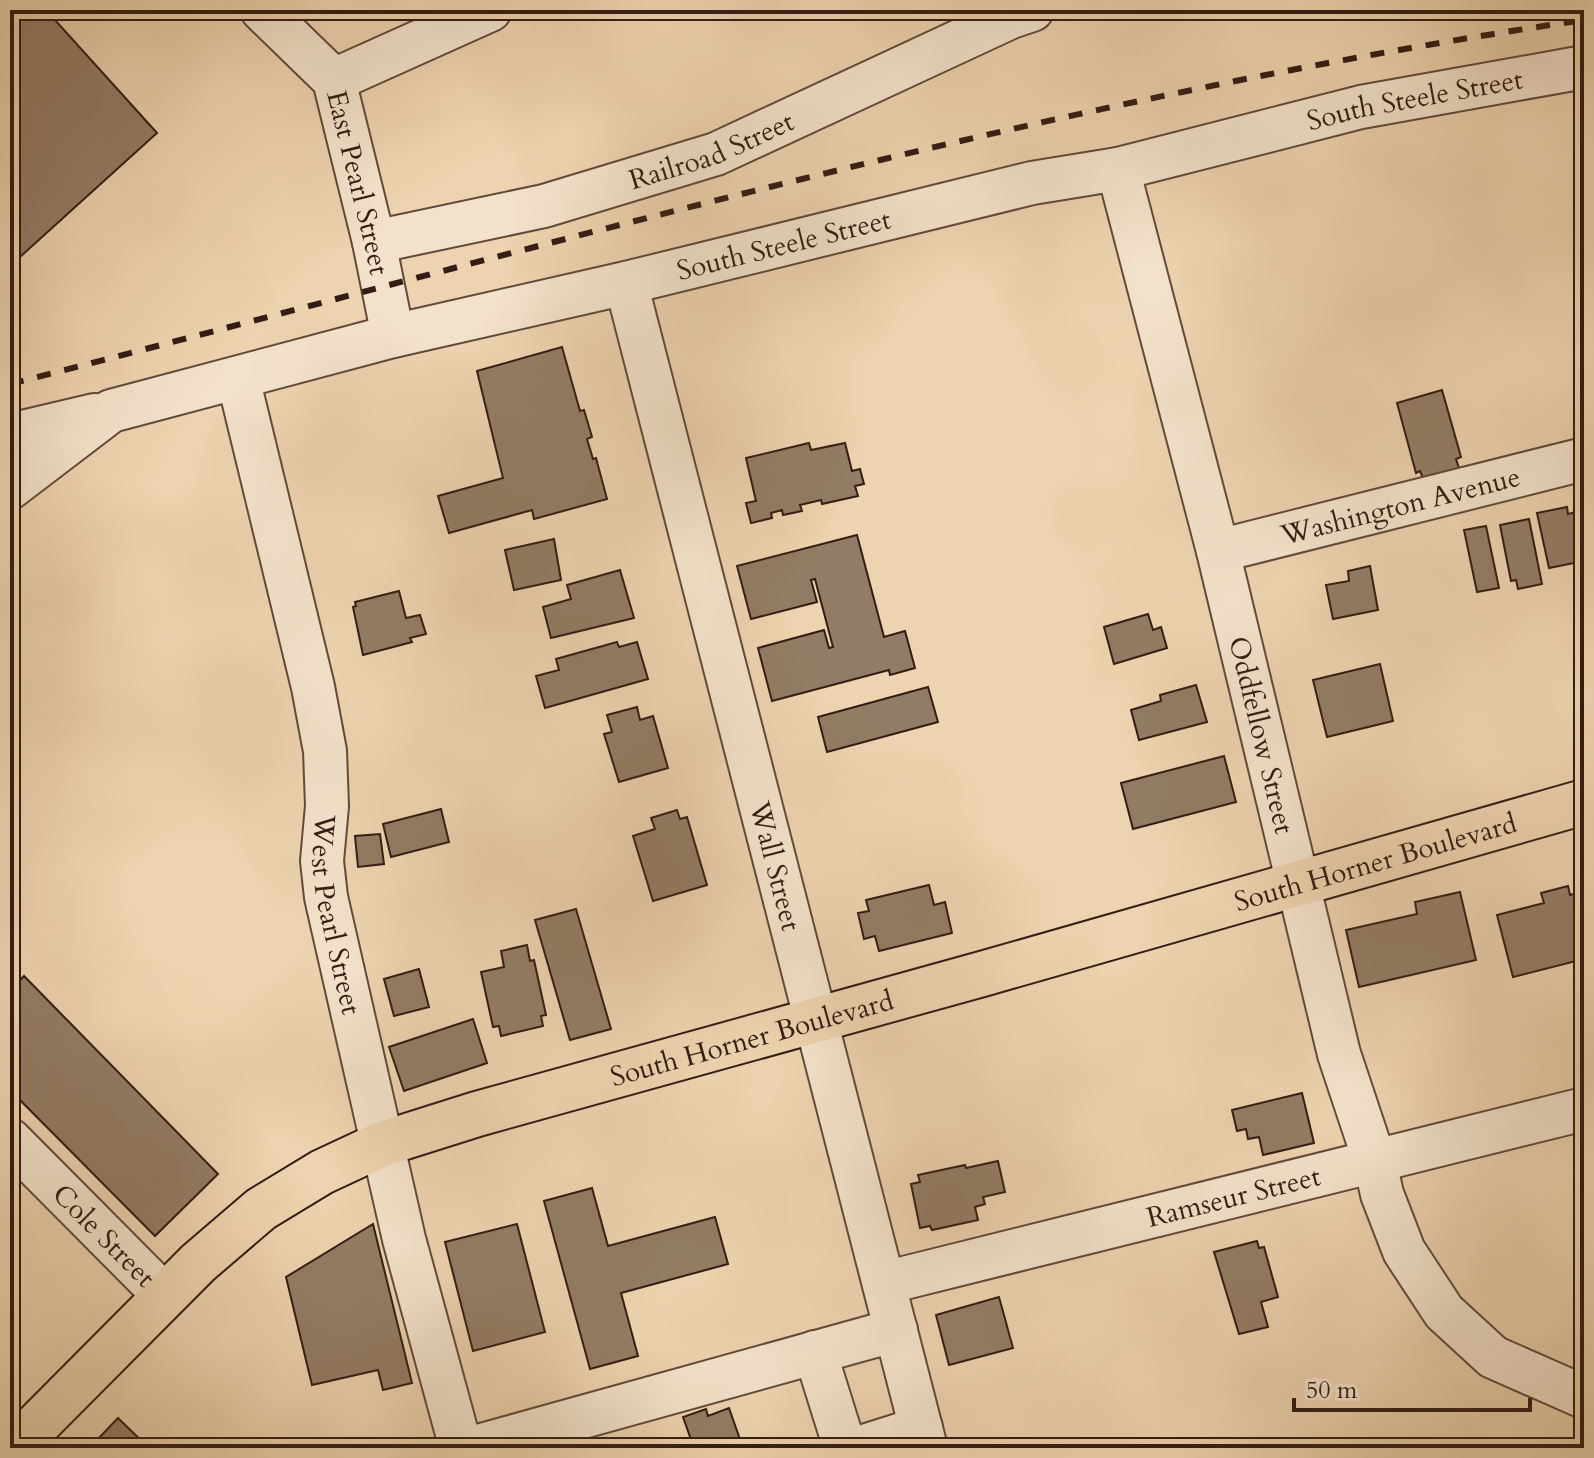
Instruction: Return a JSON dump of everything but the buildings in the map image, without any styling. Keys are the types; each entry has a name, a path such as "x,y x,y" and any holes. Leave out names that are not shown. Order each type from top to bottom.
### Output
{"main road":[{"name":"South Horner Boulevard","path":"14,1448 198,1263 261,1209 322,1172 382,1144 477,1114 1584,802"}],"street":[{"name":"East Pearl Street","path":"262,10 334,80 374,242 393,336"},
{"path":"334,80 490,10"},
{"name":"Railroad Street","path":"374,242 544,206 716,154 1032,10"},
{"name":"South Steele Street","path":"10,488 111,411 393,336 626,283 1032,183 1118,169 1361,107 1584,67"},
{"name":"Oddfellow Street","path":"1118,169 1218,551 1339,1054 1375,1162 1382,1194 1404,1251 1444,1312 1493,1357 1584,1397"},
{"name":"Wall Street","path":"626,283 923,1438"},
{"name":"West Pearl Street","path":"238,378 313,687 325,751 327,806 322,861 326,897 404,1239 461,1448"},
{"path":"10,435 111,411"},
{"name":"Washington Avenue","path":"1218,551 1584,459"},
{"name":"Ramseur Street","path":"884,1283 1584,1109"},
{"name":"Cole Street","path":"10,1140 165,1296"},
{"path":"471,1448 896,1330"},
{"path":"815,1352 845,1448"},
{"path":"858,1448 923,1438"}],"railway":[{"path":"10,384 596,231 989,134 1186,91 1385,53 1584,20"}]}
